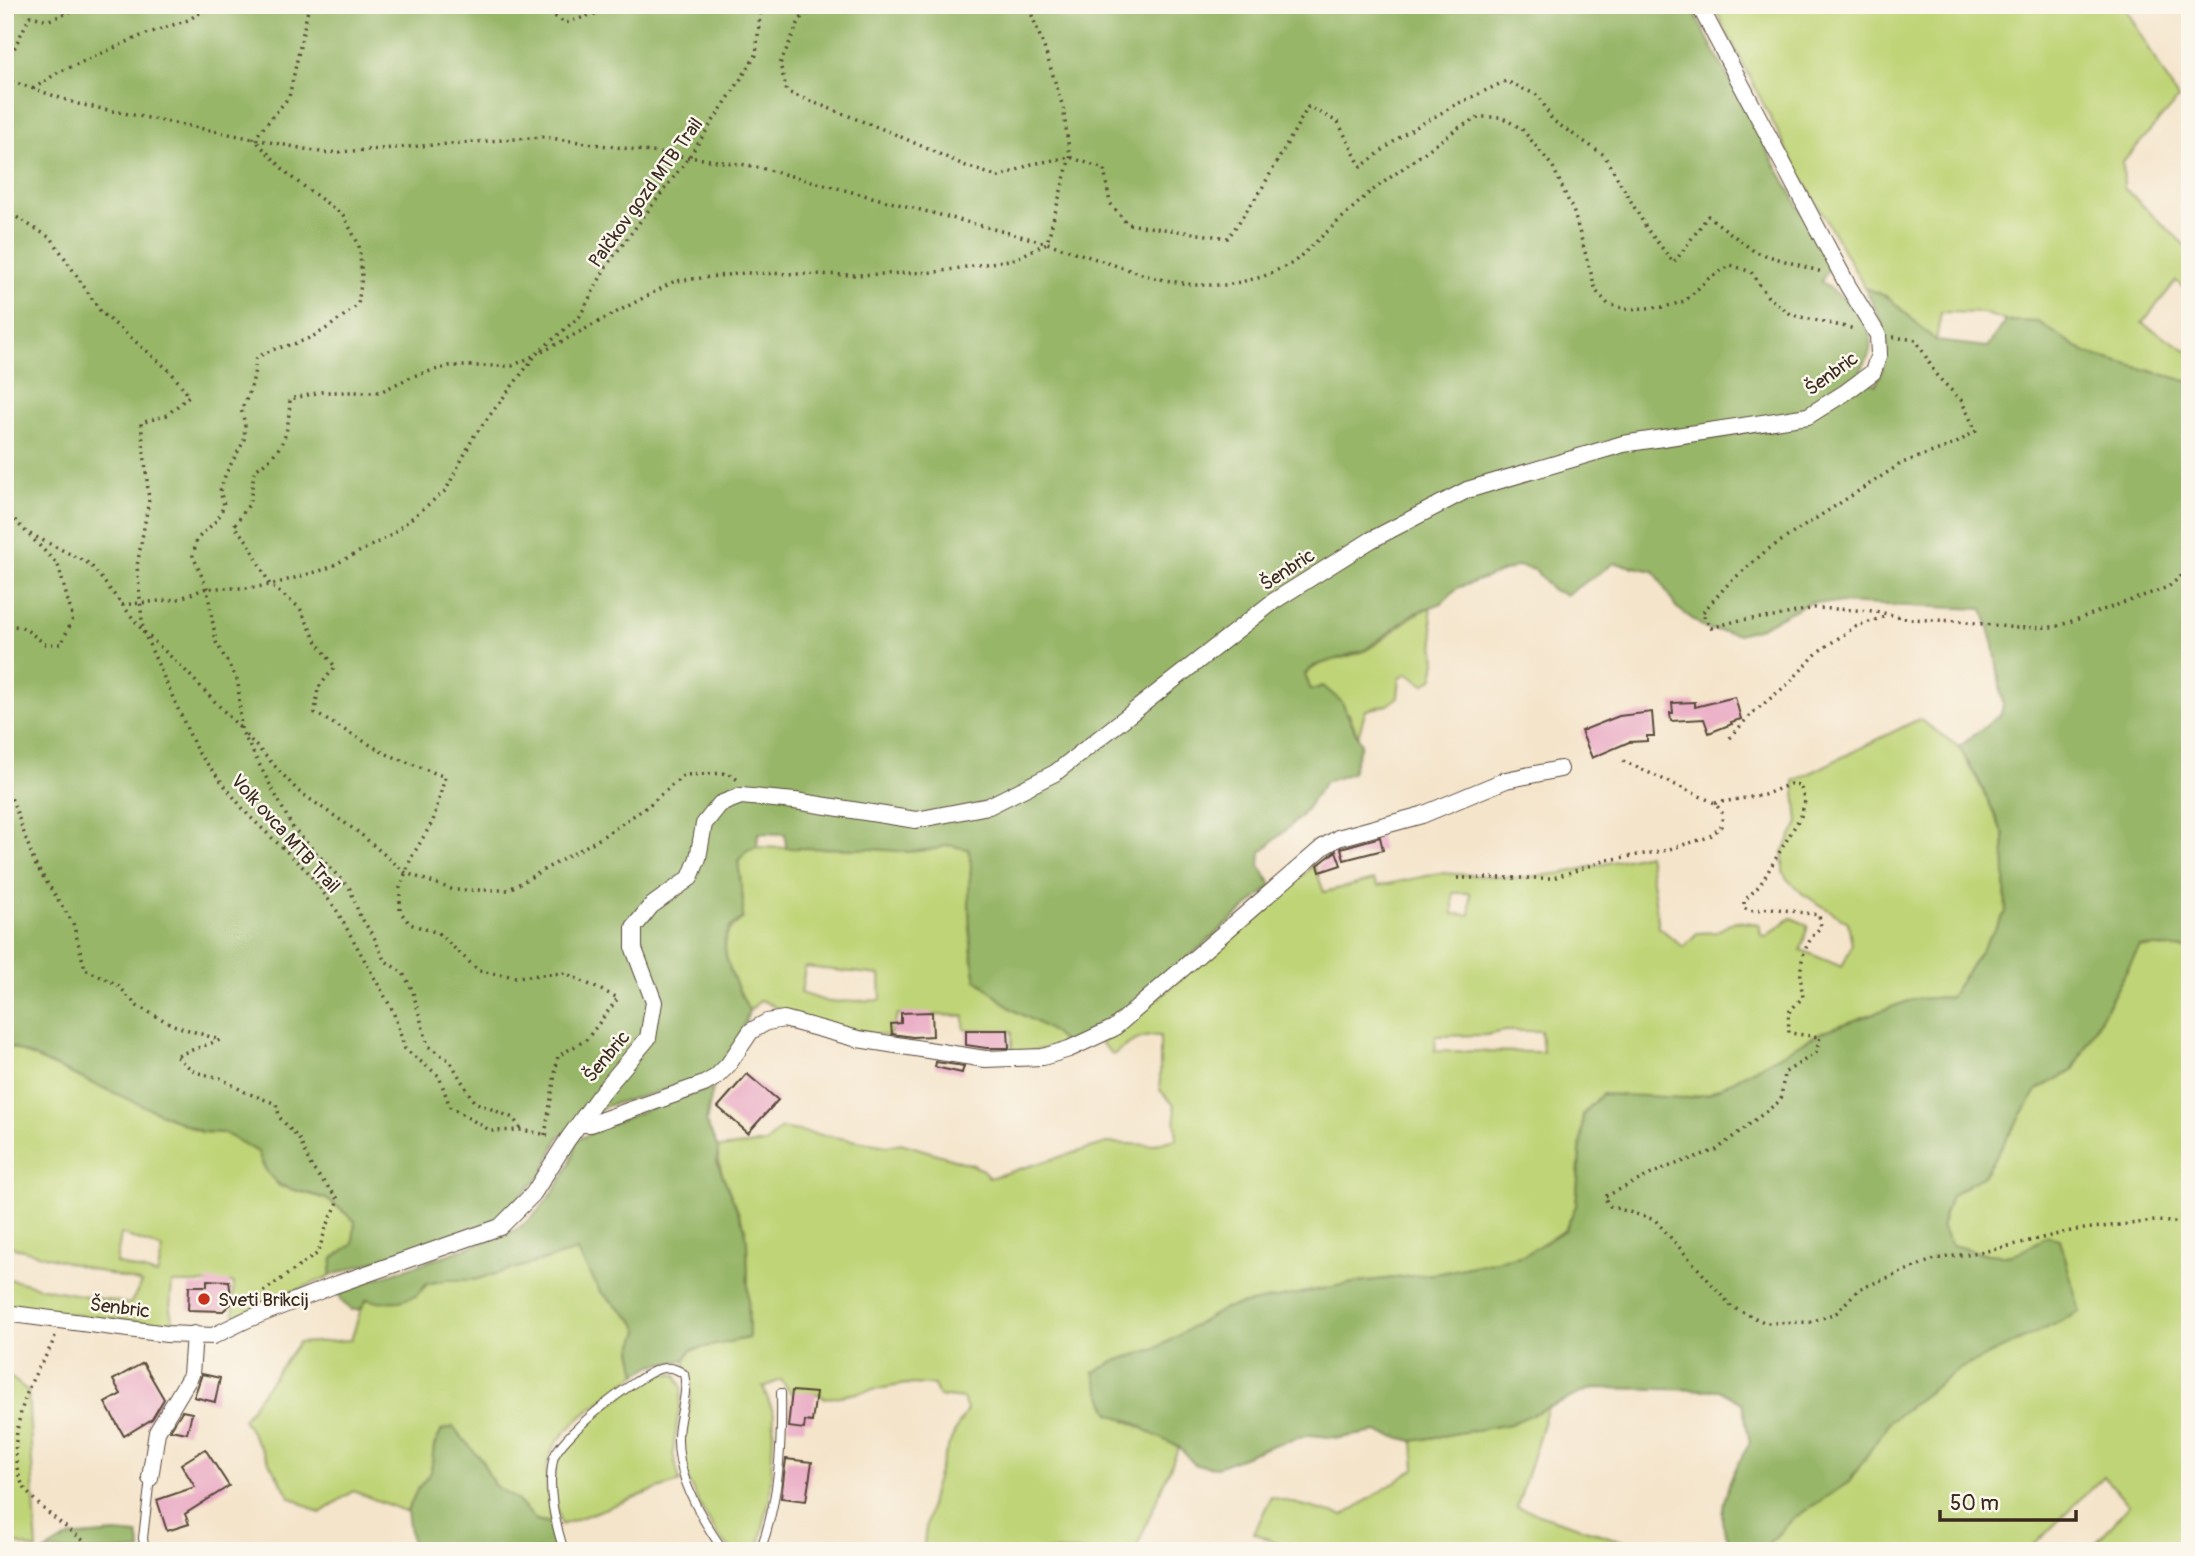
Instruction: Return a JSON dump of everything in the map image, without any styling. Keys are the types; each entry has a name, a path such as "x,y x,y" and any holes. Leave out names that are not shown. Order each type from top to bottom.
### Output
{"street":[{"path":"1699,5 1878,335"},
{"name":"Šenbric","path":"5,1313 167,1334 213,1336 332,1286 500,1227 533,1194 599,1096 648,1038 654,1002 634,949 634,927 651,906 690,878 698,858 704,824 720,804 741,796 916,820 989,806 1055,773 1274,601 1371,540 1467,490 1623,444 1808,416 1873,372 1879,354 1878,335"},
{"path":"579,1124 591,1124 704,1084 728,1065 751,1031 775,1020 783,1019 858,1039 985,1059 1019,1060 1043,1057 1069,1049 1115,1028 1338,838 1422,815 1506,780 1560,769"},
{"path":"149,1478 157,1433 191,1375 194,1334"}],"lane":[{"path":"564,1551 554,1518 551,1482 553,1457 573,1431 645,1374 661,1368 675,1368 684,1374 687,1385 678,1436 679,1462 699,1510 724,1551"},
{"path":"760,1551 767,1533 774,1497 782,1436 781,1393"},
{"path":"145,1551 143,1538 149,1478"}],"path":[{"path":"5,67 30,16 49,20 90,5"},
{"path":"33,89 57,73 143,35 188,20 214,5"},
{"path":"254,139 289,97 309,5"},
{"path":"537,5 565,23 624,5"},
{"name":"Palčkov gozd MTB Trail","path":"545,1135 558,1056 586,1039 618,998 565,972 516,977 480,971 438,933 410,924 400,911 400,888 411,858 433,821 445,777 384,752 315,713 318,688 335,667 315,639 300,608 270,585 248,542 234,526 250,503 254,471 276,456 289,426 290,399 321,392 380,392 413,376 449,366 512,366 535,355 580,316 607,265 689,157 756,55 761,5"},
{"path":"819,5 800,19 780,64 787,92 999,177 1032,164 1069,158 1104,169 1110,203 1127,224 1228,238 1261,190 1308,107 1338,122 1361,167 1404,134 1457,104 1506,81 1539,96 1552,120 1604,155 1647,229 1674,263 1707,216 1755,252 1845,278"},
{"path":"122,605 178,599 207,588 270,585 326,569 390,536 446,490 474,436 535,355 675,281 744,273 855,275 936,272 1015,259 1047,243 1069,158 1063,107 1028,5"},
{"path":"5,79 78,104 325,153 543,137 752,166 1047,243 1154,278 1194,285 1227,285 1262,277 1293,263 1369,193 1458,128 1480,117 1501,117 1522,129 1553,167 1574,213 1596,291 1608,304 1626,309 1664,307 1685,300 1708,279 1731,265 1751,272 1768,297 1792,315 1878,335 1916,340 1937,376 1961,400 1976,430 1955,444 1902,463 1767,550 1729,583 1702,613 1711,628 1741,620 1773,617 1814,608 1875,611 1888,615 2017,628 2055,627 2168,587 2190,569"},
{"path":"254,139 291,177 343,215 359,245 362,276 358,304 334,324 308,339 265,352 256,359 254,381 241,410 245,424 244,441 226,473 220,491 224,505 218,519 197,539 193,556 207,588 216,642 239,681 241,730 293,828 350,889 359,914 375,939 384,960 402,973 412,989 428,1046 450,1061 474,1102 513,1118 522,1130"},
{"name":"Volk ovca MTB Trail","path":"5,210 52,239 101,312 172,372 189,396 167,415 141,423 149,499 137,566 143,631 197,751 248,815 308,872 337,911 393,1011 405,1049 439,1076 450,1107 491,1131 522,1130 568,1139"},
{"path":"5,510 58,565 73,619 61,644 45,644 24,628 5,624"},
{"path":"30,534 90,564 143,631 298,791 358,832 405,873 454,890 508,890 599,839 648,806 684,775 728,773 766,799"},
{"path":"1730,738 1750,715 1788,684 1819,651 1855,627 1888,615"},
{"path":"1457,878 1553,878 1607,860 1662,851 1709,837 1721,827 1723,814 1715,803 1620,760"},
{"path":"1715,803 1764,795 1790,784 1800,785 1805,801 1801,816 1760,885 1744,901 1744,908 1750,911 1771,908 1819,915 1821,927 1810,937 1801,958 1800,980 1803,997 1788,1013 1789,1033 1820,1037 1816,1053 1784,1073 1781,1100 1716,1150 1662,1169 1604,1197 1610,1206 1654,1220 1732,1307 1766,1323 1811,1322 1836,1313 1859,1289 1935,1259 1992,1250 2075,1230 2155,1221 2190,1223"},
{"path":"5,786 35,864 73,923 85,969 118,985 137,1006 173,1025 220,1040 175,1056 195,1072 220,1077 245,1092 276,1104 280,1118 299,1139 312,1168 339,1200 318,1253 254,1299 246,1320"},
{"path":"61,1321 49,1354 32,1381 19,1415 15,1443 18,1470 27,1492 96,1551"}],"green space":[{"path":"5,5 1690,5 1831,265 1821,282 1856,310 1868,328 1870,350 1858,375 1876,385 1887,346 1883,325 1865,288 1888,297 1936,341 1987,347 2006,321 2038,322 2086,353 2190,382 2190,949 2140,946 2072,1071 2038,1089 1983,1176 1951,1195 1941,1227 1952,1245 1990,1254 2021,1251 2045,1236 2060,1239 2080,1312 1959,1369 1890,1421 1849,1482 1794,1518 1764,1548 1748,1551 1730,1542 1722,1521 1724,1501 1731,1480 1750,1443 1742,1403 1719,1390 1593,1388 1510,1424 1413,1441 1375,1432 1340,1438 1310,1435 1273,1445 1218,1467 1195,1465 1179,1447 1134,1422 1110,1414 1094,1372 1118,1360 1155,1349 1225,1308 1358,1282 1441,1273 1524,1255 1565,1230 1576,1206 1583,1114 1602,1094 1687,1098 1709,1094 1822,1032 1914,999 1950,997 2006,912 2004,835 1979,781 1959,747 2001,714 2003,705 1994,645 1983,609 1810,602 1757,629 1738,634 1706,629 1676,607 1654,571 1614,563 1566,595 1552,590 1535,570 1518,566 1457,588 1442,603 1415,613 1365,650 1314,666 1305,674 1311,690 1323,686 1342,702 1361,744 1352,773 1325,782 1301,816 1261,852 1260,867 1272,885 1128,1010 1066,1045 1048,1029 1010,1008 976,980 970,936 971,867 968,849 948,845 909,852 786,848 785,834 758,833 757,847 747,850 738,861 743,918 731,927 726,936 725,947 730,970 749,1011 741,1035 726,1062 701,1080 606,1106 559,1137 541,1176 497,1220 330,1276 333,1258 353,1244 355,1221 332,1203 276,1182 258,1152 224,1133 202,1132 5,1044"},
{"path":"1713,5 2124,5 2178,99 2123,162 2124,188 2190,250 2190,294 2176,281 2142,323 2190,352 2190,382 2086,353 2038,322 2006,321 1983,313 1941,312 1936,341 1888,297 1865,288 1791,158"},
{"path":"1430,607 1436,661 1433,678 1424,685 1408,673 1400,678 1398,697 1388,705 1366,710 1358,736 1349,714 1311,690 1305,675 1318,665 1366,650"},
{"path":"1919,719 1959,747 2004,835 2006,912 1950,997 1914,999 1822,1032 1709,1094 1583,1114 1576,1206 1565,1230 1524,1255 1441,1273 1358,1282 1225,1308 1155,1349 1118,1360 1094,1372 1110,1414 1179,1447 1135,1551 923,1551 937,1478 950,1442 967,1410 963,1399 939,1396 934,1385 906,1384 824,1399 820,1394 791,1393 781,1380 763,1387 774,1414 770,1496 758,1551 733,1551 717,1533 688,1480 682,1447 691,1390 685,1360 691,1350 749,1338 747,1242 721,1170 718,1148 766,1143 781,1128 887,1146 901,1143 973,1165 983,1170 989,1178 1107,1143 1151,1145 1177,1139 1174,1105 1160,1090 1160,1036 1141,1038 1113,1055 1101,1043 1135,1018 1314,865 1324,892 1374,880 1378,886 1441,873 1520,878 1564,873 1648,854 1659,927 1683,947 1697,933 1716,932 1735,921 1759,924 1761,935 1765,937 1791,918 1808,925 1801,950 1842,967 1852,945 1848,922 1803,894 1787,879 1783,871 1783,852 1798,823 1794,781","holes":["1453,893 1470,893 1470,915 1453,914","1504,1031 1541,1031 1543,1052 1435,1051 1436,1036 1487,1035"]},
{"path":"948,845 968,849 970,856 970,936 976,980 1010,1008 1048,1029 1066,1045 1012,1054 1012,1031 964,1029 964,1016 898,1014 889,1036 823,1024 761,1000 749,1011 725,952 730,930 739,922 743,900 738,861 747,850 757,847 910,851","holes":["805,967 880,975 881,1000 828,1002 801,993"]},
{"path":"2140,946 2190,949 2190,1537 2176,1551 2089,1551 2129,1505 2104,1476 2028,1551 1754,1551 1764,1548 1794,1518 1849,1482 1890,1421 1959,1369 2079,1312 2060,1239 2045,1236 2021,1251 1990,1254 1952,1245 1941,1227 1951,1195 1983,1176 2038,1089 2073,1071"},
{"path":"5,1044 202,1132 224,1133 258,1152 263,1166 279,1186 327,1199 355,1221 353,1244 334,1258 330,1276 234,1317 233,1283 172,1283 170,1310 174,1325 5,1305 5,1278 47,1289 130,1304 142,1283 5,1245","holes":["121,1234 163,1249 157,1275 116,1263"]},
{"path":"713,1088 706,1122 718,1148 717,1162 745,1228 749,1338 691,1350 684,1360 653,1365 637,1374 632,1350 639,1331 635,1322 600,1291 577,1251 474,1280 446,1280 427,1284 416,1296 400,1301 378,1302 367,1299 361,1309 352,1310 342,1302 338,1290 512,1232 536,1213 555,1190 569,1164 575,1141 643,1111"},
{"path":"578,1251 600,1291 635,1322 639,1331 632,1350 637,1374 588,1411 555,1446 549,1457 546,1473 551,1523 536,1520 517,1500 494,1485 481,1459 442,1430 434,1446 431,1472 417,1490 407,1512 353,1491 320,1513 290,1497 243,1419 298,1343 351,1340 367,1299 378,1302 416,1296 427,1284 446,1280 474,1280"},
{"path":"659,1372 676,1375 682,1388 673,1453 680,1482 561,1525 554,1477 557,1460 566,1445 594,1416"},
{"path":"5,1373 28,1391 37,1550 5,1540"},
{"path":"1548,1407 1517,1507 1653,1551 1297,1551 1254,1533 1271,1497 1343,1516 1415,1469 1413,1441 1510,1424"},
{"path":"453,1427 481,1459 494,1485 517,1500 536,1520 551,1523 559,1551 413,1551 407,1512 417,1490 431,1472 434,1446 442,1430"},
{"path":"115,1533 138,1535 141,1551 45,1551 69,1537"}],"building":[{"path":"1735,697 1741,719 1709,733 1704,719 1671,721 1672,703 1695,702 1695,707"},
{"path":"1652,712 1654,736 1647,736 1647,741 1629,742 1592,758 1581,731 1619,716"},
{"path":"1380,837 1383,850 1344,860 1341,848"},
{"path":"1336,851 1341,865 1320,872 1318,865"},
{"path":"932,1012 933,1036 892,1034 891,1024 901,1023 901,1013"},
{"path":"966,1030 1008,1030 1009,1048 966,1045"},
{"path":"936,1062 964,1066 962,1073 935,1067"},
{"path":"747,1074 778,1100 748,1133 718,1107"},
{"name":"Sveti Brikcij","path":"207,1280 229,1281 232,1303 223,1311 188,1310 189,1286 207,1286"},
{"path":"143,1363 164,1399 152,1419 124,1436 105,1403 121,1394 113,1380"},
{"path":"202,1374 220,1378 215,1402 194,1397"},
{"path":"792,1391 816,1393 812,1422 805,1421 804,1429 788,1427"},
{"path":"182,1411 192,1413 187,1433 170,1430"},
{"path":"205,1449 229,1486 185,1514 189,1524 167,1531 157,1500 195,1487 181,1464"},
{"path":"786,1459 812,1462 806,1501 781,1498"}],"place":[{"name":"Sveti Brikcij","path":"204,1299"}]}
